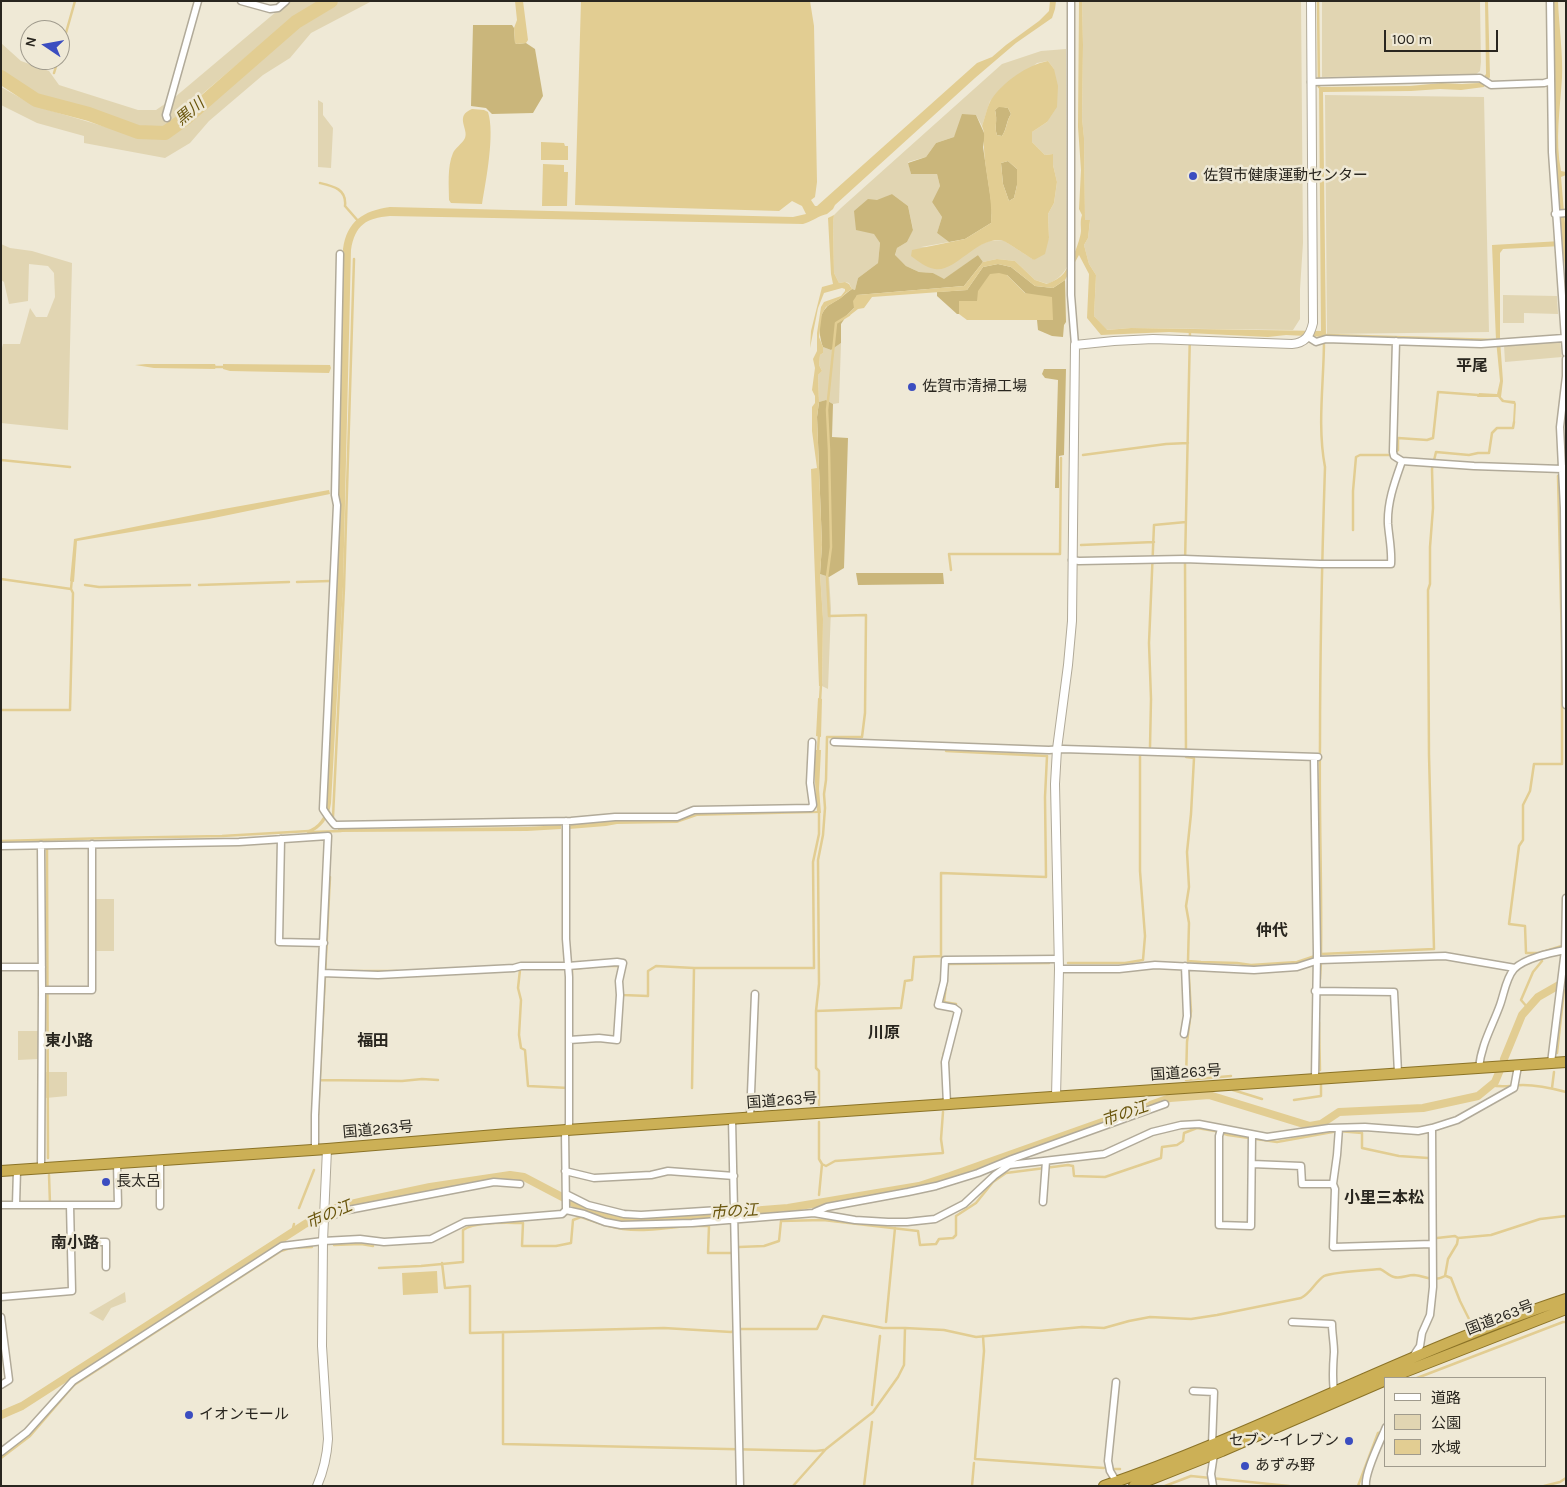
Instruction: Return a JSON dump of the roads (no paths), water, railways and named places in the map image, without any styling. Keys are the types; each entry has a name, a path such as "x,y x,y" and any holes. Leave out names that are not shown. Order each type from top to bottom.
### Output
{"highway":[{"name":"国道263号","path":"1,1171 315,1150 508,1134 1566,1062"},
{"name":"国道263号","path":"1134,1486 1334,1391 1412,1357 1566,1299"},
{"name":"国道263号","path":"1405,1375 1566,1308"},
{"name":"国道263号","path":"1104,1486 1213,1450 1384,1381"}],"street":[{"path":"167,118 166,115 198,1"},
{"path":"241,1 270,9 278,8 286,1"},
{"path":"1056,1097 1059,969 1055,784 1057,749 1072,621 1076,345 1071,296 1070,1"},
{"path":"1076,345 1153,339 1292,344 1300,343 1308,338 1312,327 1316,82 1310,1"},
{"path":"1550,1 1552,152 1558,240 1564,288 1564,338 1566,353"},
{"path":"1316,82 1481,79 1491,85 1500,85 1551,81"},
{"path":"1556,214 1566,213"},
{"path":"340,254 335,492 337,505 323,809 330,817 330,820 335,825 566,825 615,817 677,817 694,810 811,808 813,805 810,783 812,742"},
{"path":"1308,338 1316,342 1324,339 1499,344 1564,338"},
{"path":"1396,341 1394,454 1402,461 1474,466 1564,468"},
{"path":"1566,359 1560,427 1565,508 1566,705"},
{"path":"1072,560 1186,559 1322,564 1391,564 1392,552 1388,524 1389,509 1393,488 1402,461"},
{"path":"834,742 1316,757 1319,991 1314,1078"},
{"path":"1,1452 26,1432 73,1381 282,1246 360,1239 384,1242 431,1239 465,1222 562,1214 566,1207 565,1131 569,1125 572,1040 566,939 566,825"},
{"path":"1,846 239,842 328,836 324,943 326,973 315,1115 315,1150"},
{"path":"281,839 279,942 324,943"},
{"path":"46,990 92,990 92,844"},
{"path":"41,1168 46,990 42,967 45,845"},
{"path":"1551,1063 1565,947 1566,898"},
{"path":"1479,1068 1483,1044 1500,1006 1510,976 1515,968 1537,956 1565,947"},
{"path":"1059,969 1119,969 1156,965 1261,970 1297,967 1318,958 1445,956 1515,968"},
{"path":"947,1104 945,1062 956,1010 938,1005 944,981 945,963 1058,959"},
{"path":"326,973 387,974 623,963 619,979 620,995 617,1040 600,1038 572,1040"},
{"path":"1184,1034 1187,1016 1187,966"},
{"path":"1,967 42,967"},
{"path":"1319,991 1394,992 1398,1073"},
{"path":"750,1118 755,994"},
{"path":"566,1207 605,1222 621,1225 735,1220 814,1213 855,1220 888,1222 935,1219 964,1204 995,1174 1008,1165 1046,1165 1104,1154 1152,1132 1181,1125 1198,1124 1220,1133 1252,1134 1267,1137 1329,1128 1339,1131 1365,1127 1407,1131 1432,1128 1457,1120 1515,1085 1518,1066"},
{"path":"814,1213 827,1207 936,1186 978,1173 1165,1104"},
{"path":"732,1119 740,1486"},
{"path":"1405,1375 1412,1357 1420,1346 1422,1333 1430,1315 1433,1287 1432,1128"},
{"path":"1339,1131 1333,1184 1333,1247 1432,1244"},
{"path":"1220,1133 1219,1225 1251,1226 1252,1134"},
{"path":"317,1486 323,1471 328,1438 322,1346 323,1241 327,1149"},
{"path":"160,1160 160,1206"},
{"path":"1,1205 118,1205 117,1162"},
{"path":"1252,1164 1302,1166 1302,1184 1333,1184"},
{"path":"1043,1202 1046,1165"},
{"path":"16,1205 17,1170"},
{"path":"566,1171 594,1178 651,1176 668,1171 734,1176"},
{"path":"324,1219 343,1211 494,1182 520,1184"},
{"path":"566,1194 588,1205 624,1214 641,1215 735,1209"},
{"path":"1,1297 72,1292 70,1206"},
{"path":"71,1242 106,1242 106,1268"},
{"path":"1,1317 9,1380 1,1386"},
{"path":"1292,1322 1332,1324 1334,1349 1332,1381 1334,1391"},
{"path":"1116,1382 1108,1461 1110,1472 1116,1481"},
{"path":"1193,1391 1214,1392 1211,1474 1213,1484"},
{"path":"1366,1486 1368,1472 1384,1432"}],"water":[{"path":"515,1 523,1 528,40 526,43 515,43 514,28 517,20"},
{"path":"581,1 810,1 814,26 817,182 815,197 811,200 817,206 977,63 992,57 1039,21 1049,11 1050,1 1056,1 1052,18 1016,43 975,78 827,214 803,224 390,216 374,219 363,224 355,234 351,250 343,587 331,803 329,813 324,822 308,834 306,831 318,824 323,817 327,803 340,505 338,491 343,249 348,231 353,224 372,211 390,207 793,217 806,214 802,206 792,201 779,211 575,205"},
{"path":"1079,1 1082,1 1082,118 1085,220 1090,220 1088,238 1084,245 1089,264 1096,275 1094,316 1107,330 1131,328 1321,331 1319,87 1479,83 1486,74 1485,1 1488,1 1490,77 1484,87 1461,90 1323,92 1326,337 1286,335 1268,337 1169,332 1101,335 1087,318 1089,274 1079,255 1065,280 1053,288 1035,286 1011,267 998,264 983,267 967,290 872,297 864,308 858,309 849,316 847,315 854,308 853,301 857,295 964,286 983,262 997,259 1015,261 1035,280 1047,284 1064,273 1079,241 1082,215 1079,209 1081,170 1078,127"},
{"path":"1553,1 1558,1 1562,59 1558,148 1561,171 1566,172 1566,175 1561,177 1566,235 1566,275 1562,246 1503,249 1500,253 1500,340 1503,381 1501,397 1504,400 1515,401 1515,422 1513,422 1514,404 1502,402 1498,397 1477,397 1479,393 1497,394 1500,381 1496,340 1492,245 1561,241 1554,160"},
{"path":"1048,61 1054,69 1058,86 1057,107 1047,122 1032,132 1032,142 1045,155 1053,154 1053,165 1057,182 1054,203 1048,214 1049,238 1045,254 1034,260 1001,240 983,244 943,269 925,266 911,256 912,250 965,239 991,223 991,204 982,126 991,100 996,93 1016,75","holes":["999,107 1008,108 1011,114 1002,136 997,135 996,129 995,110","1008,161 1017,169 1017,185 1014,198 1009,201 1003,184 1001,163"]},
{"path":"472,109 488,112 490,121 489,157 482,204 451,203 449,200 449,170 451,158 454,151 465,138 464,115"},
{"path":"541,142 564,143 565,146 568,146 568,160 541,160"},
{"path":"543,164 564,165 564,172 568,172 567,206 542,206"},
{"path":"834,215 834,273 839,283 845,282 852,289 826,307 822,314 819,337 823,347 819,365 822,371 818,375 819,402 817,417 822,545 820,574 823,619 822,686 819,686 811,469 817,468 812,431 812,407 815,403 815,396 812,390 815,368 813,359 817,351 817,333 821,307 824,302 841,296 845,289 842,288 824,293 818,308 810,348 811,331 822,287 833,284 828,218"},
{"path":"999,273 1007,275 1025,293 1052,297 1053,320 967,320 959,314 959,301 977,301 978,291 990,274"},
{"path":"215,364 216,367 215,369 154,368 135,365"},
{"path":"223,364 330,365 331,368 329,373 230,371 223,369"},
{"path":"329,490 330,494 209,519 77,541 74,582 70,581 74,539"},
{"path":"818,698 822,699 821,737 816,736"},
{"path":"815,750 821,750 819,789 821,813 697,816 677,823 617,824 569,829 569,825 615,820 679,819 696,814 817,811"},
{"path":"561,825 561,829 527,831 338,832 338,829"},
{"path":"437,1271 438,1293 403,1295 402,1273"}],"waterway":[{"path":"70,20 75,1"},
{"name":"黒川","path":"1,77 36,100 89,114 138,132 165,133 186,118 296,22 331,1"},
{"path":"1318,1 1319,87"},
{"path":"320,183 338,189 344,196 345,206 359,222"},
{"path":"333,817 344,588 354,259"},
{"path":"819,1105 819,1071 816,1068 816,1011 819,984 818,860 823,835 825,808 827,737 862,737 865,713 866,615 829,616 827,577 831,547 827,410 836,323 849,315"},
{"path":"1190,331 1185,563 1186,757 1194,758 1187,852 1189,887 1186,906 1189,923 1188,961 1191,1011 1187,1042 1186,1080 1231,1076"},
{"path":"1326,335 1496,340"},
{"path":"1321,956 1320,675 1325,467 1321,419 1324,340"},
{"path":"212,367 224,367"},
{"path":"1353,530 1353,491 1356,457 1360,455 1392,455 1398,450 1398,438 1427,440 1433,438 1438,392 1478,395"},
{"path":"1188,961 1251,965 1297,962 1321,954 1434,949 1429,755 1428,590 1430,584 1433,508 1432,469 1436,452 1469,455 1489,453 1492,433 1497,428 1513,428 1514,422"},
{"path":"1083,455 1166,444 1188,443"},
{"path":"951,570 949,554 1060,554 1061,458"},
{"path":"1,460 70,467"},
{"path":"1558,476 1562,645 1562,764 1534,764 1530,791 1523,805 1523,840 1519,846 1509,924 1525,926 1526,953 1539,953 1565,945"},
{"path":"1150,747 1149,643 1154,525 1186,522"},
{"path":"1081,545 1154,542"},
{"path":"1,579 71,589 72,578"},
{"path":"297,582 330,581"},
{"path":"199,585 289,582"},
{"path":"85,585 99,587 190,585"},
{"path":"1,710 70,710 73,593 71,589"},
{"path":"820,701 821,684"},
{"path":"818,751 819,734"},
{"path":"943,959 941,956 941,873 1046,877 1045,797 1047,756 946,751"},
{"path":"1068,963 1125,963 1143,960 1145,936 1140,871 1140,756"},
{"path":"622,989 623,995 648,996 648,971 656,966 694,968 814,968 813,862 819,834 819,812"},
{"path":"1,841 222,836 309,831"},
{"path":"311,832 341,831"},
{"path":"47,847 48,1158"},
{"path":"318,1115 330,877"},
{"path":"816,1011 901,1008 905,981 912,980 914,957 941,956"},
{"path":"1528,1008 1521,1000 1533,972 1542,961"},
{"path":"1320,979 1321,962"},
{"path":"948,964 1049,963"},
{"path":"572,975 572,969 598,966"},
{"path":"608,966 620,966"},
{"path":"517,968 520,970 518,988 521,1000 519,1035 521,1048 525,1050 528,1086 569,1088"},
{"path":"692,1088 694,968"},
{"path":"345,971 397,971"},
{"name":"市の江","path":"1504,1059 1522,1015 1538,997 1566,981"},
{"path":"946,985 944,1002 956,1004 955,1008"},
{"path":"1557,1053 1564,990 1566,990"},
{"path":"1319,1022 1320,1070"},
{"path":"942,1063 944,1052"},
{"name":"市の江","path":"1,1415 22,1406 305,1224 338,1207 364,1201 430,1187 510,1175 524,1177 585,1209 602,1215 635,1220 788,1208 919,1186 1170,1098 1209,1095 1310,1126 1321,1124 1339,1112 1423,1108 1478,1096 1495,1082 1500,1070"},
{"path":"1552,1088 1554,1072"},
{"path":"320,1080 438,1080"},
{"path":"1294,1100 1321,1096 1321,1085"},
{"path":"1491,1085 1534,1086 1566,1092"},
{"path":"1233,1090 1262,1099"},
{"path":"819,1195 822,1164 826,1166 835,1161 943,1153 941,1139 943,1112"},
{"path":"819,1122 819,1159 822,1164"},
{"path":"693,1226 709,1226 708,1253 731,1253 739,1247 764,1246 779,1241 781,1221 823,1220 918,1231 920,1245 936,1244 939,1239 953,1238 956,1235 956,1216 976,1203 993,1182 1006,1173 1068,1165 1073,1166 1074,1176 1105,1177 1161,1158 1162,1147 1177,1145 1183,1141 1184,1133 1197,1128 1228,1135 1277,1142 1338,1131 1362,1133 1362,1148 1399,1156 1428,1158"},
{"path":"299,1208 314,1170"},
{"path":"49,1175 50,1204"},
{"path":"1437,1238 1491,1235 1540,1219 1566,1216"},
{"path":"379,1268 463,1262 463,1230 475,1225 523,1223 522,1246 556,1246 571,1243 573,1220 581,1217 607,1226 631,1230 687,1226"},
{"name":"市の江","path":"292,1232 294,1224"},
{"path":"886,1322 895,1228"},
{"path":"793,1486 826,1449 873,1412 898,1377 904,1365 905,1328 944,1330 976,1337 1082,1327 1104,1328 1150,1317 1191,1319 1217,1315 1301,1298 1324,1276 1335,1273 1380,1269 1390,1276 1414,1275 1432,1279 1440,1278 1445,1276 1448,1259 1457,1244 1458,1238"},
{"path":"334,1245 361,1244 373,1246"},
{"path":"1,1458 30,1436 74,1385 281,1251 290,1248 312,1247"},
{"path":"442,1263 445,1288 470,1286 470,1333 664,1328 731,1332 741,1329 817,1329 823,1316 883,1328 905,1328"},
{"path":"1446,1276 1451,1278 1471,1323"},
{"path":"1420,1377 1566,1322"},
{"path":"503,1332 503,1444 824,1450"},
{"path":"872,1405 880,1336"},
{"path":"983,1336 984,1351 975,1459 1104,1468"},
{"path":"864,1486 872,1422"},
{"path":"1358,1486 1378,1433 1382,1432"},
{"path":"972,1486 974,1463"},
{"path":"1114,1469 1120,1469"},
{"path":"1165,1486 1191,1476 1289,1486"},
{"path":"1544,1486 1560,1482 1566,1478"}],"place":[{"name":"佐賀市健康運動センター","path":"1193,176"},
{"name":"佐賀市清掃工場","path":"912,387"},
{"name":"長太呂","path":"106,1182"},
{"name":"イオンモール","path":"189,1415"},
{"name":"セブン-イレブン","path":"1349,1441"},
{"name":"あずみ野","path":"1245,1466"}],"district":[{"name":"平尾","path":"1472,366"},
{"name":"仲代","path":"1272,931"},
{"name":"川原","path":"884,1033"},
{"name":"東小路","path":"69,1041"},
{"name":"福田","path":"373,1041"},
{"name":"小里三本松","path":"1384,1198"},
{"name":"南小路","path":"75,1243"}]}
